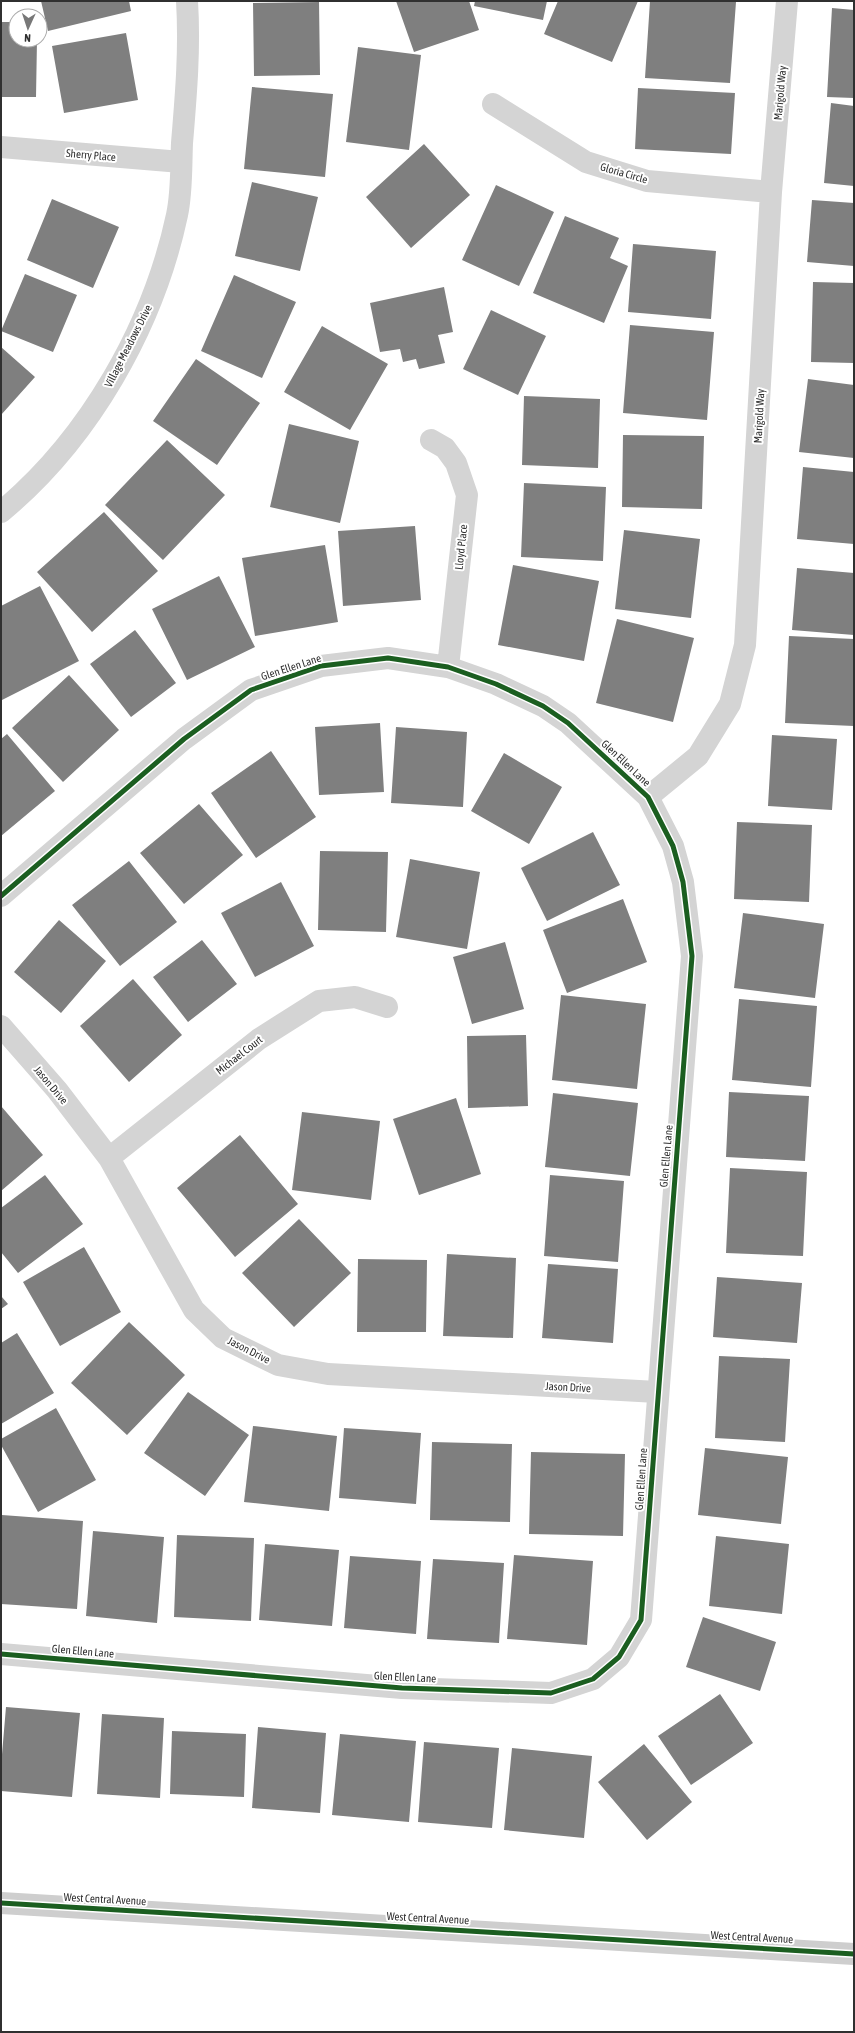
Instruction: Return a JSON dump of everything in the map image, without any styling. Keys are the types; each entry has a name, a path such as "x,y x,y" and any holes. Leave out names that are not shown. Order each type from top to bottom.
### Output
{"main road":[{"name":"West Central Avenue","path":"1,1902 854,1954"}],"street":[{"name":"Village Meadows Drive","path":"1,512 19,497 58,457 110,383 138,330 164,266 177,214 189,41 187,1"},
{"name":"Marigold Way","path":"648,797 698,756 730,704 745,645 771,192 787,1"},
{"name":"Gloria Circle","path":"492,104 586,162 647,181 771,192"},
{"name":"Sherry Place","path":"1,147 181,162"},
{"name":"Lloyd Place","path":"431,440 445,448 456,463 467,495 448,667"},
{"name":"Glen Ellen Lane","path":"1,896 184,739 251,690 321,666 388,658 448,667 496,684 543,706 568,723 648,797 674,846 683,882 692,956 657,1392 641,1620 619,1657 593,1679 551,1693 402,1688 1,1654"},
{"name":"Michael Court","path":"109,1158 259,1039 319,1001 355,997 387,1007"},
{"name":"Jason Drive","path":"1,1026 57,1090 109,1158 194,1310 223,1338 278,1365 328,1374 657,1392"}],"building":[{"path":"41,1 129,1 131,11 48,31 48,8 43,8"},
{"path":"396,1 469,1 479,30 414,52"},
{"path":"475,1 547,1 543,20 474,6"},
{"path":"558,1 638,1 612,62 544,34"},
{"path":"650,1 736,2 730,83 645,78"},
{"path":"319,2 320,75 254,76 253,3"},
{"path":"832,8 854,10 854,98 827,97"},
{"path":"1,22 8,22 8,48 37,48 36,97 1,97"},
{"path":"126,33 138,100 64,113 52,46"},
{"path":"358,47 421,55 409,150 346,142"},
{"path":"252,87 333,94 325,177 244,169"},
{"path":"638,88 735,93 731,154 635,149"},
{"path":"831,103 854,106 854,186 824,183"},
{"path":"424,144 470,195 411,248 366,197"},
{"path":"252,182 318,197 300,271 235,256"},
{"path":"496,185 554,212 519,286 462,260"},
{"path":"52,199 119,227 93,288 27,260"},
{"path":"812,200 854,203 854,266 807,262"},
{"path":"565,216 619,238 610,258 628,266 604,323 533,293"},
{"path":"633,244 716,251 711,319 628,312"},
{"path":"25,274 77,295 53,352 1,331"},
{"path":"234,275 296,302 262,378 201,351"},
{"path":"813,282 854,283 854,363 811,362"},
{"path":"444,287 453,332 438,335 445,363 419,369 416,359 403,362 400,349 380,352 370,303"},
{"path":"491,310 546,336 518,395 463,369"},
{"path":"630,325 714,332 707,420 623,413"},
{"path":"322,326 388,364 350,430 284,392"},
{"path":"1,347 35,377 1,415"},
{"path":"196,359 260,403 217,465 153,421"},
{"path":"808,379 854,385 854,458 799,452"},
{"path":"524,396 600,399 598,468 522,465"},
{"path":"289,424 359,441 340,523 270,507"},
{"path":"623,435 704,436 702,509 622,507"},
{"path":"167,440 225,495 163,560 105,505"},
{"path":"803,467 854,472 854,544 797,539"},
{"path":"524,483 606,487 603,561 521,557"},
{"path":"104,512 158,571 92,632 37,572"},
{"path":"415,526 421,600 343,606 338,531"},
{"path":"624,530 700,539 691,618 615,609"},
{"path":"325,545 338,622 255,636 242,558"},
{"path":"513,565 599,581 584,661 498,645"},
{"path":"797,568 854,573 854,635 792,630"},
{"path":"219,576 255,647 187,680 152,609"},
{"path":"40,586 79,661 2,700 1,606"},
{"path":"617,619 694,638 673,722 596,703"},
{"path":"135,630 176,683 131,717 90,664"},
{"path":"789,636 854,639 854,726 785,723"},
{"path":"69,675 119,730 63,782 12,728"},
{"path":"380,723 384,792 319,795 315,727"},
{"path":"396,727 467,732 463,807 391,803"},
{"path":"7,734 55,791 1,836 1,739"},
{"path":"772,735 837,739 832,810 768,806"},
{"path":"271,751 316,817 256,858 211,793"},
{"path":"504,753 562,787 529,844 471,811"},
{"path":"199,804 243,855 184,904 140,853"},
{"path":"737,822 812,825 809,902 734,899"},
{"path":"593,832 620,885 547,921 521,868"},
{"path":"320,851 388,852 386,932 318,930"},
{"path":"410,859 480,872 467,949 396,937"},
{"path":"129,861 177,922 120,966 72,905"},
{"path":"281,882 314,946 255,977 221,913"},
{"path":"623,899 647,962 567,993 543,930"},
{"path":"743,913 824,924 815,998 734,988"},
{"path":"59,920 106,961 61,1013 14,972"},
{"path":"202,940 237,984 188,1022 153,977"},
{"path":"505,942 524,1009 472,1024 453,957"},
{"path":"133,979 182,1035 129,1082 80,1026"},
{"path":"561,995 646,1004 637,1089 552,1080"},
{"path":"739,999 817,1006 811,1087 732,1080"},
{"path":"526,1035 528,1106 468,1108 467,1036"},
{"path":"729,1092 809,1096 805,1161 726,1157"},
{"path":"553,1093 638,1103 630,1176 545,1167"},
{"path":"456,1098 481,1174 419,1195 393,1119"},
{"path":"1,1106 43,1155 1,1191"},
{"path":"302,1112 380,1121 371,1200 292,1190"},
{"path":"240,1135 298,1204 235,1257 177,1188"},
{"path":"730,1168 807,1172 803,1256 726,1253"},
{"path":"45,1175 83,1224 18,1273 1,1252 1,1208"},
{"path":"550,1175 624,1181 618,1262 544,1256"},
{"path":"299,1219 351,1273 294,1327 242,1273"},
{"path":"84,1247 121,1312 60,1346 23,1282"},
{"path":"447,1254 516,1258 513,1338 443,1336"},
{"path":"358,1259 427,1260 426,1332 357,1332"},
{"path":"548,1264 618,1269 613,1343 542,1338"},
{"path":"717,1277 802,1283 797,1343 713,1337"},
{"path":"1,1296 8,1304 1,1309"},
{"path":"129,1322 185,1375 127,1435 71,1383"},
{"path":"17,1333 54,1393 1,1424 1,1343"},
{"path":"719,1356 790,1359 785,1442 715,1438"},
{"path":"188,1392 249,1435 205,1496 144,1453"},
{"path":"56,1408 96,1480 38,1512 1,1445 1,1439"},
{"path":"253,1426 337,1436 329,1511 244,1502"},
{"path":"344,1428 421,1433 416,1504 339,1498"},
{"path":"432,1442 512,1444 510,1522 430,1520"},
{"path":"705,1448 788,1457 781,1524 698,1515"},
{"path":"531,1452 625,1454 623,1536 529,1534"},
{"path":"2,1515 83,1521 77,1609 1,1604"},
{"path":"93,1531 164,1537 157,1623 86,1616"},
{"path":"177,1535 254,1538 251,1621 174,1617"},
{"path":"716,1536 789,1544 782,1614 709,1606"},
{"path":"265,1544 339,1550 332,1626 259,1620"},
{"path":"514,1555 593,1561 587,1645 507,1639"},
{"path":"350,1556 421,1561 416,1634 344,1628"},
{"path":"433,1559 504,1563 499,1643 427,1639"},
{"path":"703,1617 776,1642 760,1691 686,1667"},
{"path":"720,1694 753,1743 691,1785 658,1736"},
{"path":"6,1707 80,1713 72,1797 1,1791 1,1766"},
{"path":"102,1714 164,1718 160,1798 97,1794"},
{"path":"258,1727 326,1733 320,1813 252,1808"},
{"path":"172,1731 246,1734 244,1797 170,1794"},
{"path":"340,1734 416,1741 409,1822 332,1815"},
{"path":"424,1742 499,1748 492,1828 418,1822"},
{"path":"644,1744 692,1802 647,1840 598,1782"},
{"path":"512,1748 592,1756 584,1838 504,1830"}],"cycle path":[{"path":"1,896 184,739 251,690 321,666 388,658 448,667 496,684 543,706 568,723 648,797 673,846 683,882 692,956 641,1620 619,1657 593,1679 551,1693 402,1688 1,1654"},
{"path":"1,1903 854,1954"}]}
